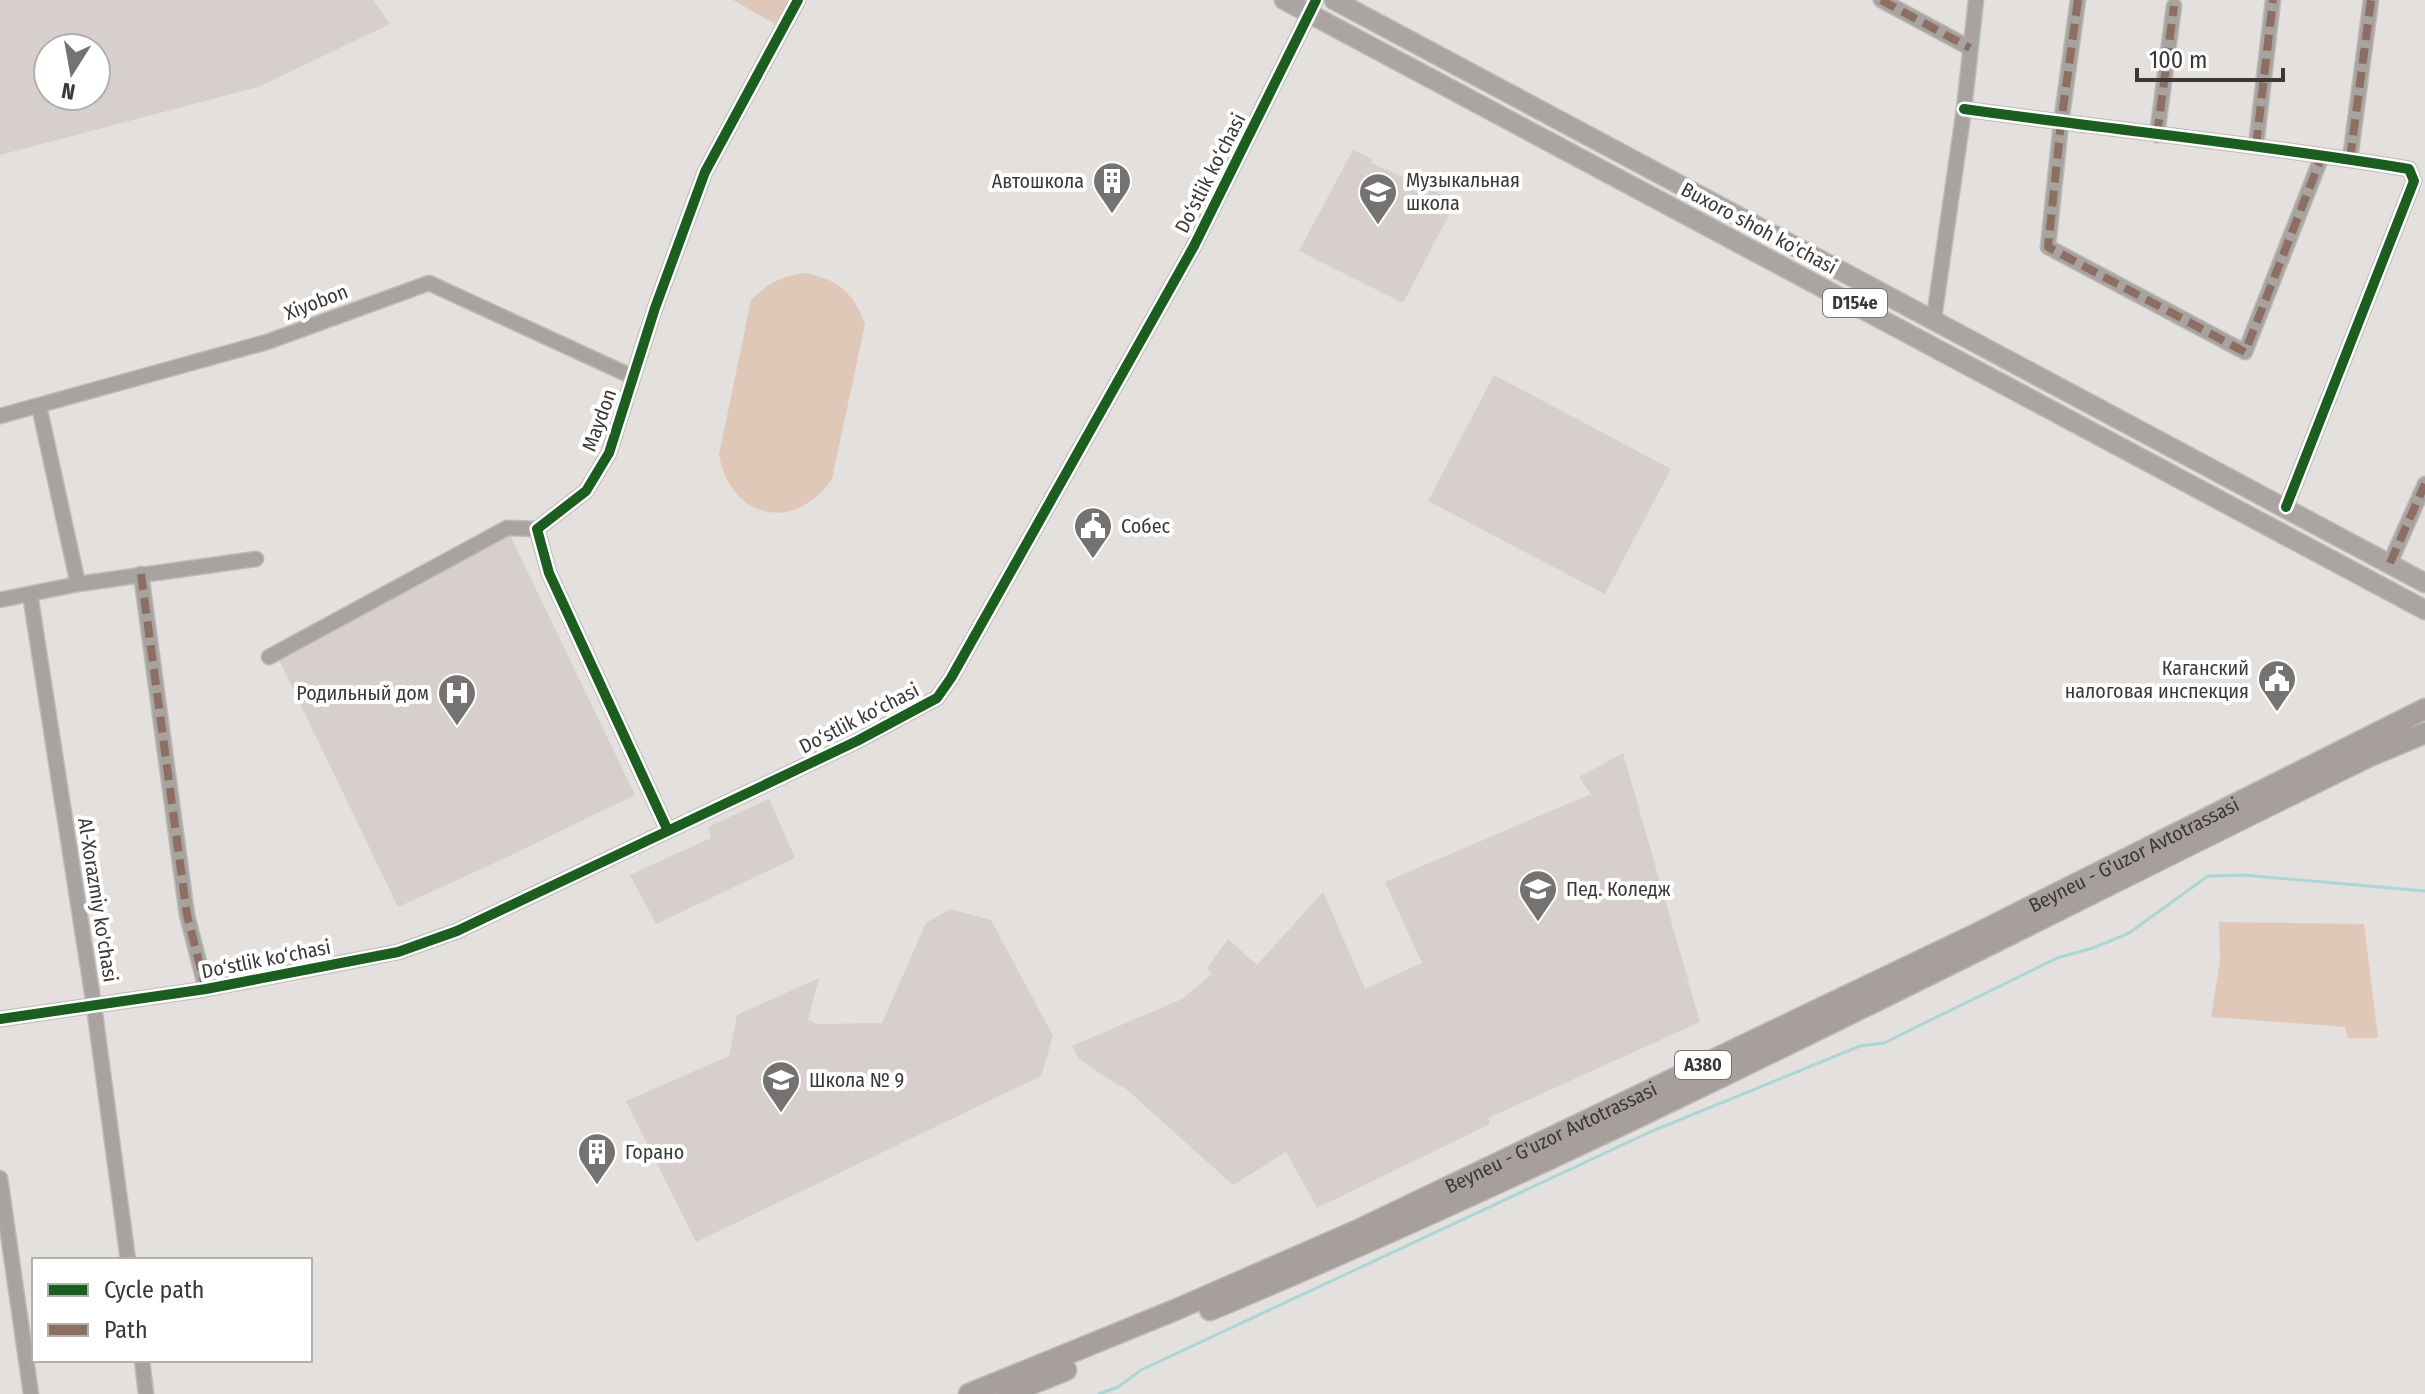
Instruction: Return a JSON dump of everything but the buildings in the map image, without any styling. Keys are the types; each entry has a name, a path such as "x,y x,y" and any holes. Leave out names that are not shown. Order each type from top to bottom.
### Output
{"highway":[{"name":"Beyneu - G'uzor Avtotrassasi","path":"969,1394 1175,1310 1356,1231 1978,933 2425,709"},
{"name":"Beyneu - G'uzor Avtotrassasi","path":"1007,1394 1415,1222 1886,996 2370,756 2425,733"}],"main road":[{"name":"Buxoro shoh ko'chasi","path":"1284,0 1313,7 2425,610"},
{"name":"Buxoro shoh ko'chasi","path":"1334,0 2425,583"},
{"path":"2397,595 2408,588 2407,573"}],"street":[{"name":"Maydon","path":"537,529 586,491 609,453 655,308 705,172 798,0"},
{"path":"1881,0 1970,48"},
{"path":"1934,318 1976,0"},
{"path":"2078,0 2048,247 2245,352 2322,156"},
{"path":"2256,146 2273,0"},
{"path":"2350,159 2371,0"},
{"path":"2157,135 2174,6"},
{"name":"Do‘stlik ko‘chasi","path":"0,1019 206,989 398,952 457,931 857,741 937,698 1194,246 1313,7"},
{"path":"1964,109 2409,169 2414,181 2286,507"},
{"name":"Xiyobon","path":"0,416 267,342 429,283 633,377"},
{"path":"39,406 78,584"},
{"path":"2390,563 2425,484"},
{"path":"269,657 507,528 537,529 549,573 668,831"},
{"path":"0,600 78,584 256,559"},
{"path":"141,574 187,915 206,989"},
{"name":"Al-Xorazmiy ko'chasi","path":"30,594 94,1006 128,1258"},
{"path":"0,1178 31,1394"},
{"path":"142,1362 146,1394"}],"shaded area":[{"path":"0,0 373,0 390,24 258,87 0,155"},
{"path":"733,0 789,0 775,24"},
{"name":"Музыкальная школа","path":"1353,150 1372,159 1371,163 1456,201 1403,303 1299,251"},
{"path":"805,273 827,279 843,289 855,303 865,324 832,479 817,496 800,507 783,512 766,512 750,505 737,494 726,477 719,455 751,300 776,281"},
{"path":"1494,375 1671,469 1605,594 1428,501"},
{"name":"Родильный дом","path":"509,533 635,795 398,907 279,660"},
{"path":"1623,753 1700,1022 1488,1118 1490,1124 1317,1208 1286,1152 1233,1185 1125,1088 1079,1059 1072,1046 1182,999 1212,974 1207,968 1228,939 1257,965 1323,892 1365,989 1422,963 1385,882 1591,794 1579,777"},
{"path":"769,799 795,858 656,924 630,875 711,838 708,827"},
{"name":"Школа № 9","path":"950,909 991,920 1053,1036 1041,1076 696,1242 626,1101 729,1056 737,1015 819,978 808,1020 817,1024 882,1023 926,923"},
{"path":"2219,922 2364,924 2378,1038 2348,1038 2345,1027 2211,1017 2220,960"}],"waterway":[{"path":"1099,1394 1118,1387 1141,1370 1650,1132 1860,1046 1884,1043 2057,958 2129,933 2208,876 2243,875 2425,891"}],"marked path":[{"path":"1881,0 1970,48"},
{"path":"2078,0 2048,247 2245,352 2322,156"},
{"path":"2256,146 2273,0"},
{"path":"2350,159 2371,0"},
{"path":"2157,135 2174,6"},
{"path":"2390,563 2425,484"},
{"path":"141,574 187,915 206,989"}],"cycle path":[{"path":"668,831 549,573 537,529 586,491 609,453 655,308 705,172 798,0"},
{"path":"0,1019 206,989 398,952 457,931 857,741 937,698 1194,246 1316,0"},
{"path":"1964,109 2409,169 2414,181 2286,507"}],"place":[{"name":"Автошкола","path":"1112,215"},
{"name":"Музыкальная школа","path":"1378,226"},
{"name":"Собеc","path":"1093,560"},
{"name":"Каганский налоговая инспекция","path":"2277,713"},
{"name":"Родильный дом","path":"457,727"},
{"name":"Пед. Коледж","path":"1538,923"},
{"name":"Школа № 9","path":"781,1114"},
{"name":"Горано","path":"597,1186"}]}
